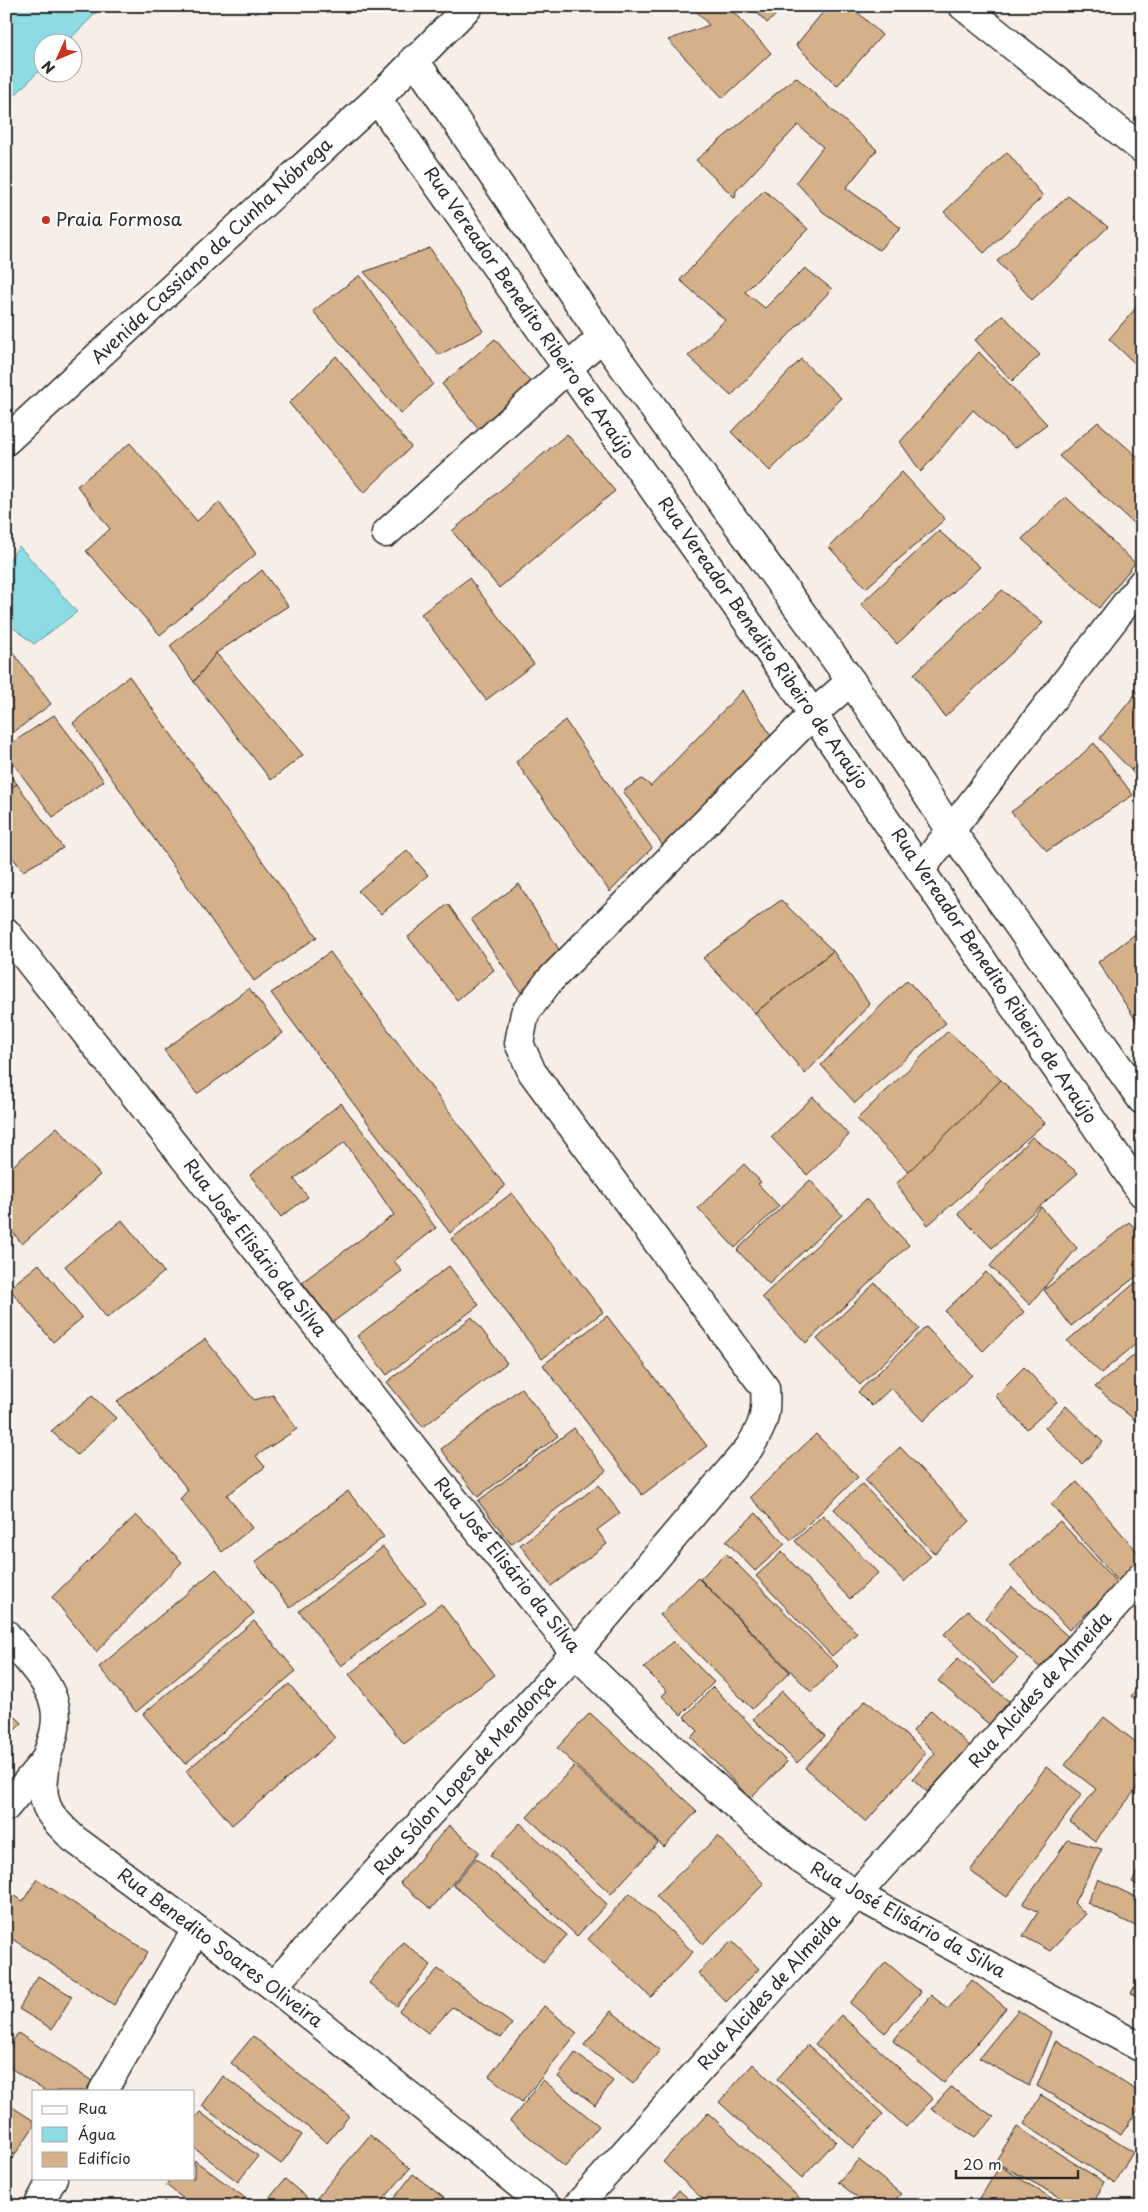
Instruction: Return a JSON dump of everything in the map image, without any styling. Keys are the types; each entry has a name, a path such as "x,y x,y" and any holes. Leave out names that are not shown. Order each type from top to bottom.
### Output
{"street":[{"name":"Avenida Cassiano da Cunha Nóbrega","path":"6,441 377,99 414,59 469,6"},
{"path":"963,6 1142,149"},
{"path":"414,59 602,337 851,681 950,829 1142,1100"},
{"name":"Rua Vereador Benedito Ribeiro de Araújo","path":"377,99 813,714 1142,1193"},
{"path":"386,533 569,369 602,337"},
{"path":"921,870 950,829 1142,583"},
{"name":"Rua Sólon Lopes de Mendonça","path":"273,1986 575,1654 749,1448 761,1428 766,1410 765,1388 532,1072 519,1042 525,1013 549,981 813,714 851,681"},
{"name":"Rua José Elisário da Silva","path":"6,932 575,1654 675,1751 760,1827 803,1861 857,1895 1142,2048"},
{"name":"Rua Alcides de Almeida","path":"577,2206 1142,1576"},
{"name":"Rua Benedito Soares Oliveira","path":"6,1634 47,1686 55,1704 57,1720 55,1735 46,1759 42,1791 45,1805 54,1820 74,1839 273,1986 546,2206"},
{"path":"6,1807 46,1759"},
{"path":"104,2090 196,1930"},
{"path":"38,2206 52,2180"}],"water":[{"path":"6,6 103,6 77,32 32,32 32,78 6,104"},
{"path":"19,546 77,612 34,644 6,622 6,564"}],"building":[{"path":"699,6 728,6 771,53 723,98 668,40 709,25 696,11"},
{"path":"751,6 786,6 767,23"},
{"path":"828,6 851,6 882,35 837,86 796,45"},
{"path":"796,77 877,150 846,188 901,228 879,250 823,212 796,182 823,147 798,125 736,191 735,198 696,160"},
{"path":"1007,152 1043,196 984,253 944,212"},
{"path":"764,190 808,229 745,292 765,308 805,268 832,289 731,396 688,356 725,320 680,280"},
{"path":"1068,196 1108,227 1032,300 997,261"},
{"path":"430,248 483,331 439,355 364,272"},
{"path":"360,275 433,384 401,414 313,311"},
{"path":"1142,301 1142,370 1109,339"},
{"path":"1003,315 1040,355 1012,381 975,340"},
{"path":"495,339 537,390 484,435 442,384"},
{"path":"979,352 1047,424 1015,448 973,410 921,472 900,442"},
{"path":"336,356 411,447 364,493 289,403"},
{"path":"801,359 841,398 770,471 731,432"},
{"path":"1098,422 1142,461 1142,531 1059,456"},
{"path":"567,434 615,491 499,588 452,531"},
{"path":"130,443 197,521 219,502 256,554 160,635 86,551 110,529 77,486"},
{"path":"902,472 945,519 866,588 829,547"},
{"path":"1066,497 1135,563 1099,608 1022,539"},
{"path":"939,531 980,567 897,644 861,604"},
{"path":"262,570 288,606 216,653 194,682 170,646"},
{"path":"469,578 534,664 486,700 421,614"},
{"path":"1002,590 1043,623 945,717 914,674"},
{"path":"6,643 51,704 6,738"},
{"path":"216,653 303,755 271,780 194,682"},
{"path":"129,676 317,937 254,981 73,723"},
{"path":"1142,686 1142,761 1131,770 1100,738"},
{"path":"743,690 773,739 664,847 623,791 642,779 651,786"},
{"path":"54,715 104,781 53,817 6,754 6,747"},
{"path":"565,720 652,848 610,892 516,762"},
{"path":"1094,743 1133,795 1047,851 1011,812 1059,776"},
{"path":"1142,764 1142,784 1131,770"},
{"path":"6,770 17,784 6,791"},
{"path":"17,784 63,848 23,871 6,849 6,791"},
{"path":"407,850 428,875 381,914 358,891"},
{"path":"519,884 567,963 524,997 471,919"},
{"path":"781,900 833,951 755,1013 703,958"},
{"path":"448,904 494,970 457,1000 408,937"},
{"path":"1142,929 1142,1014 1135,1019 1098,962"},
{"path":"833,951 870,1004 805,1074 755,1013"},
{"path":"330,952 505,1186 450,1233 271,993"},
{"path":"907,980 946,1023 855,1103 821,1065"},
{"path":"249,988 283,1033 197,1094 164,1050"},
{"path":"1142,1014 1142,1030 1135,1019"},
{"path":"948,1031 1001,1080 909,1172 857,1119"},
{"path":"1001,1080 1045,1123 928,1225 896,1184"},
{"path":"813,1097 849,1135 807,1175 771,1137"},
{"path":"341,1103 436,1228 394,1261 402,1271 333,1322 302,1282 394,1215 345,1142 294,1179 308,1197 281,1217 250,1175"},
{"path":"57,1127 100,1175 22,1244 6,1223 6,1172"},
{"path":"1032,1137 1078,1173 992,1248 958,1214"},
{"path":"744,1164 761,1182 758,1184 779,1206 735,1248 698,1208"},
{"path":"810,1180 842,1215 769,1284 737,1250"},
{"path":"512,1193 603,1312 542,1359 451,1239"},
{"path":"866,1199 909,1245 806,1343 762,1297"},
{"path":"1041,1207 1077,1248 1030,1305 990,1266"},
{"path":"122,1220 164,1272 107,1318 65,1266"},
{"path":"1129,1222 1142,1235 1142,1272 1071,1326 1044,1290"},
{"path":"39,1264 82,1318 53,1342 9,1288"},
{"path":"449,1266 479,1305 387,1375 357,1336"},
{"path":"986,1272 1024,1312 983,1351 945,1311"},
{"path":"1136,1282 1142,1288 1142,1339 1101,1373 1067,1341"},
{"path":"875,1283 919,1329 860,1385 817,1339"},
{"path":"607,1316 707,1446 642,1495 543,1365"},
{"path":"472,1317 507,1363 423,1427 387,1382"},
{"path":"926,1327 972,1375 923,1421 891,1388 872,1406 858,1392"},
{"path":"205,1339 254,1400 273,1395 297,1429 256,1456 265,1467 227,1495 252,1528 222,1552 180,1499 188,1490 117,1401"},
{"path":"1142,1349 1142,1426 1095,1387"},
{"path":"1024,1367 1057,1402 1027,1429 995,1396"},
{"path":"521,1388 558,1436 478,1497 441,1449"},
{"path":"92,1396 116,1418 77,1455 51,1431"},
{"path":"1066,1406 1103,1442 1082,1464 1045,1428"},
{"path":"574,1428 606,1471 511,1544 478,1501"},
{"path":"816,1434 858,1477 791,1540 750,1497"},
{"path":"900,1447 970,1521 935,1554 865,1480"},
{"path":"1077,1482 1142,1557 1142,1571 1123,1587 1051,1504"},
{"path":"862,1484 931,1556 904,1582 834,1509"},
{"path":"598,1485 620,1513 597,1530 607,1544 551,1586 520,1545"},
{"path":"348,1491 384,1537 290,1608 255,1562"},
{"path":"756,1513 785,1544 755,1571 726,1541"},
{"path":"136,1515 182,1562 96,1652 52,1597"},
{"path":"823,1515 878,1573 850,1599 795,1541"},
{"path":"1060,1521 1118,1584 1069,1630 1010,1566"},
{"path":"383,1547 426,1602 341,1666 299,1611"},
{"path":"782,1552 857,1633 832,1656 756,1576"},
{"path":"726,1553 838,1666 811,1692 700,1579"},
{"path":"216,1569 254,1613 136,1712 99,1667"},
{"path":"698,1578 790,1672 752,1709 660,1615"},
{"path":"1012,1587 1072,1640 1045,1672 985,1618"},
{"path":"441,1604 495,1675 404,1744 349,1674"},
{"path":"968,1610 1018,1658 994,1683 944,1634"},
{"path":"254,1621 296,1671 185,1764 143,1714"},
{"path":"673,1641 714,1682 681,1715 662,1696 667,1691 644,1668"},
{"path":"958,1658 1011,1703 991,1726 938,1681"},
{"path":"289,1684 335,1738 232,1825 186,1771"},
{"path":"1142,1684 1142,1705 1131,1696"},
{"path":"713,1687 787,1762 750,1798 691,1737 698,1731 684,1717"},
{"path":"782,1691 825,1736 797,1763 753,1719"},
{"path":"866,1700 926,1753 866,1822 805,1768"},
{"path":"6,1707 22,1723 6,1739"},
{"path":"931,1710 971,1747 927,1792 913,1779 935,1753 913,1731"},
{"path":"590,1713 697,1811 664,1847 557,1748"},
{"path":"1104,1717 1142,1747 1142,1782 1095,1841 1070,1822 1096,1789 1065,1765"},
{"path":"6,1756 12,1762 6,1768"},
{"path":"574,1766 658,1843 611,1894 527,1817"},
{"path":"1046,1767 1082,1794 1007,1897 970,1871"},
{"path":"520,1823 607,1904 577,1936 490,1855"},
{"path":"449,1825 479,1852 431,1909 400,1883"},
{"path":"718,1836 764,1884 703,1944 656,1896"},
{"path":"1068,1840 1102,1849 1074,1903 1086,1914 1050,1951 1023,1936 1038,1912 1023,1904"},
{"path":"476,1858 567,1935 543,1962 453,1885"},
{"path":"1142,1863 1142,1887 1132,1882"},
{"path":"37,1879 148,1952 114,2005 6,1935 6,1890 23,1901"},
{"path":"1098,1879 1142,1900 1142,1929 1087,1903"},
{"path":"630,1893 693,1952 651,1997 588,1939"},
{"path":"732,1941 759,1969 726,2002 698,1973"},
{"path":"403,1942 431,1965 397,2006 369,1983"},
{"path":"886,1962 921,1992 885,2033 850,2003"},
{"path":"438,1969 512,2024 501,2038 453,2007 428,2033 399,2011"},
{"path":"1142,1973 1142,1999 1131,1993"},
{"path":"38,1976 72,1996 52,2029 19,2009"},
{"path":"972,1980 1006,2008 944,2083 893,2041 931,1995 948,2009"},
{"path":"544,2006 577,2033 522,2102 489,2076"},
{"path":"1018,2010 1051,2032 1029,2086 979,2058"},
{"path":"611,2011 660,2050 633,2084 584,2045"},
{"path":"841,2015 933,2099 906,2127 815,2044"},
{"path":"18,2033 92,2081 86,2090 44,2090 6,2065 6,2052"},
{"path":"253,2036 349,2116 327,2143 231,2063"},
{"path":"1056,2040 1142,2094 1142,2104 1121,2135 1037,2086"},
{"path":"808,2045 883,2114 853,2148 777,2079"},
{"path":"575,2053 613,2081 595,2105 558,2077"},
{"path":"753,2064 836,2141 802,2178 719,2102"},
{"path":"223,2076 302,2135 281,2164 202,2106"},
{"path":"543,2080 599,2126 565,2167 510,2121"},
{"path":"951,2087 994,2117 975,2137 931,2109"},
{"path":"1041,2095 1133,2152 1115,2183 1024,2124"},
{"path":"6,2103 32,2120 32,2129 12,2159 6,2156"},
{"path":"200,2112 258,2156 238,2182 195,2149 195,2118"},
{"path":"708,2113 808,2206 710,2206 663,2162"},
{"path":"1017,2127 1104,2182 1092,2206 1077,2206 995,2162"},
{"path":"370,2135 410,2168 378,2206 310,2206"},
{"path":"859,2160 901,2194 888,2206 868,2206 838,2182"},
{"path":"195,2161 256,2206 193,2206 166,2185 170,2180 195,2180"},
{"path":"1000,2166 1064,2206 991,2206 980,2198"},
{"path":"413,2174 444,2198 438,2206 388,2206"},
{"path":"285,2179 307,2198 301,2206 275,2206 268,2200"},
{"path":"679,2190 696,2206 665,2206"},
{"path":"6,2196 15,2203 13,2206 6,2206"},
{"path":"164,2201 172,2206 161,2206"}],"place":[{"name":"Praia Formosa","path":"46,220"}]}
